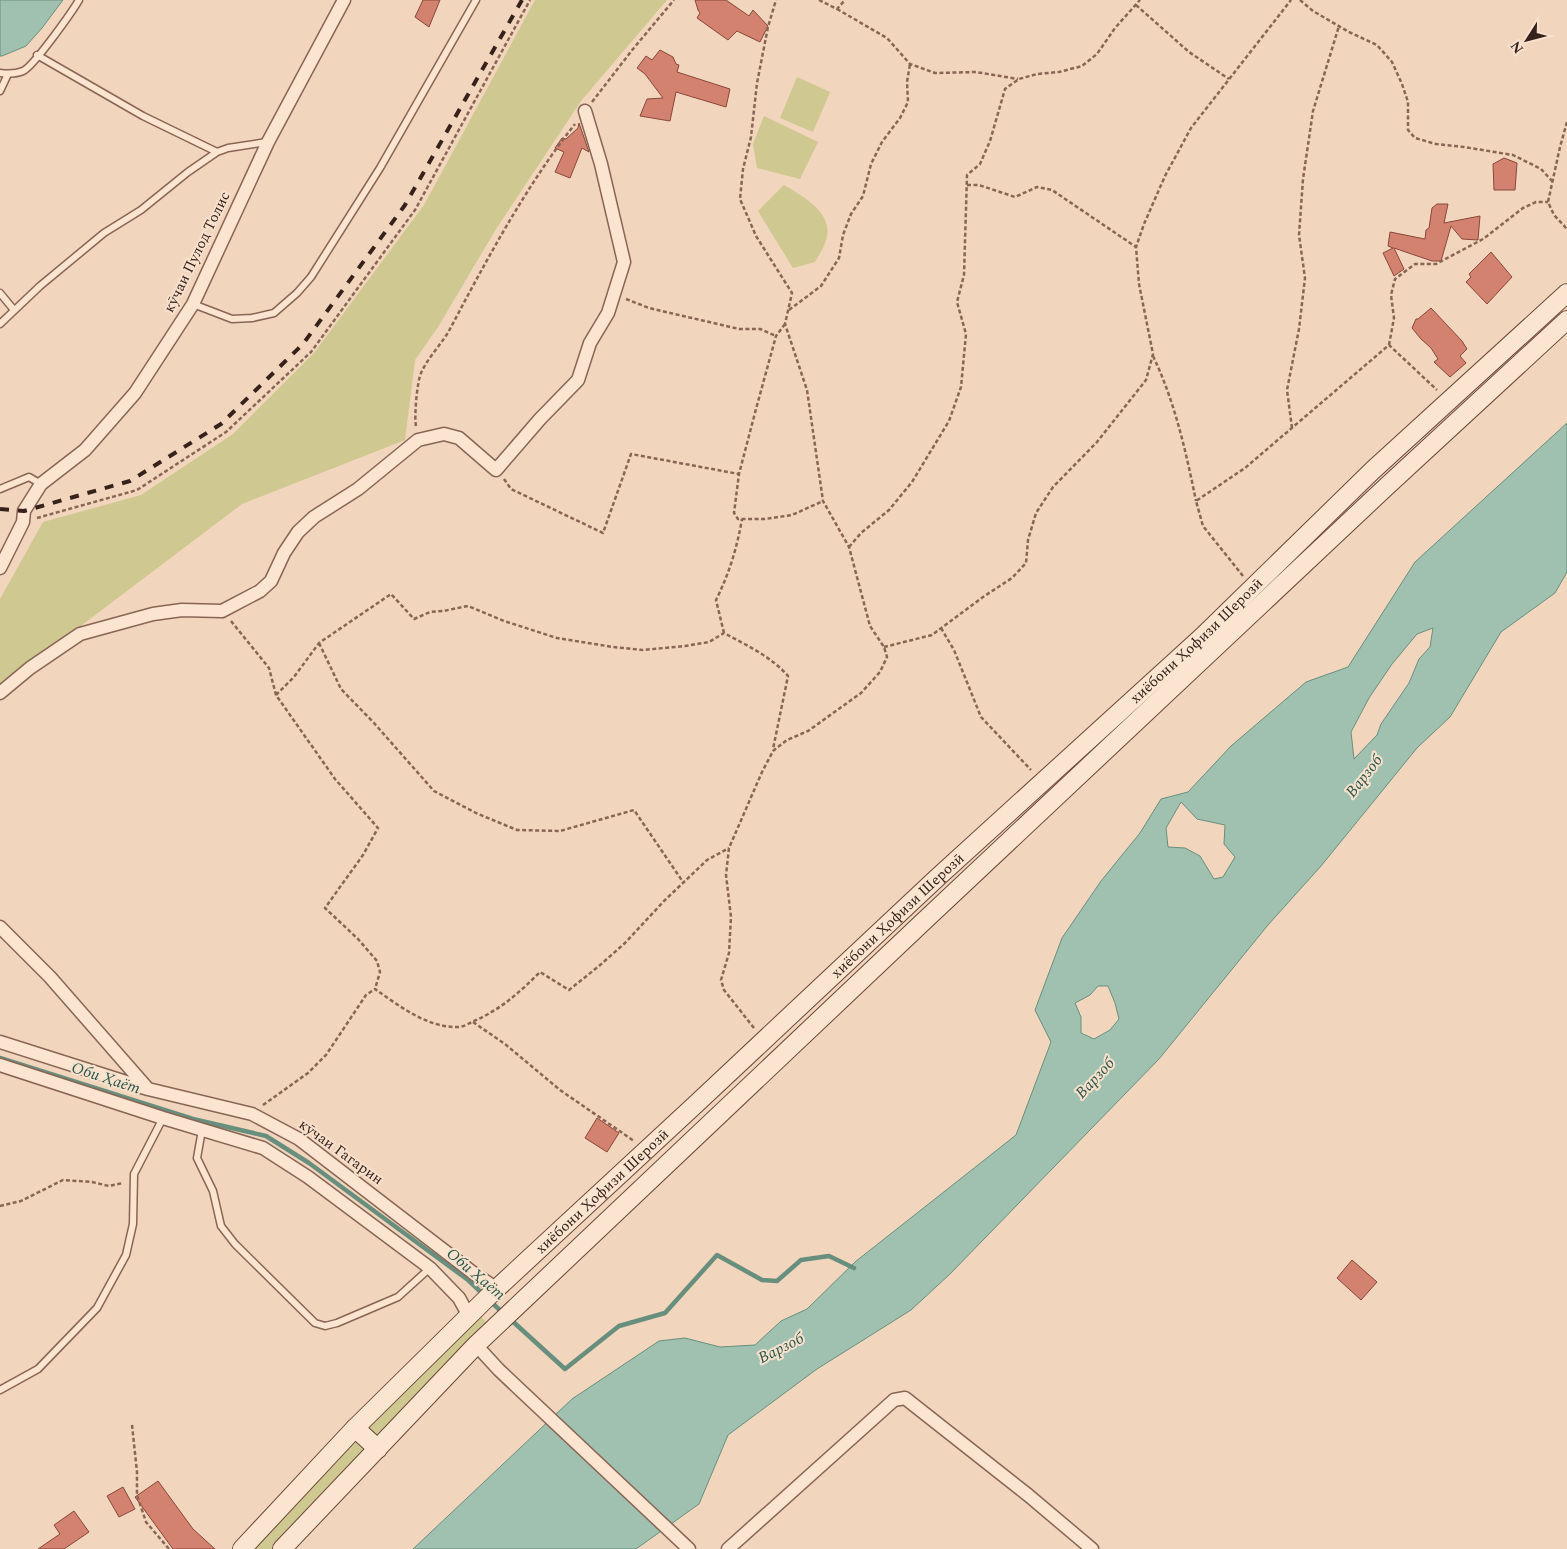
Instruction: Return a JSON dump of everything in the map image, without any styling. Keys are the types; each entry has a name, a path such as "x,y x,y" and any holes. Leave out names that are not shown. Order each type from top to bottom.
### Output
{"main road":[{"name":"хиёбони Ҳофизи Шерозӣ","path":"242,1549 355,1428 495,1291 938,876 1202,637 1374,470 1567,294"},
{"name":"хиёбони Ҳофизи Шерозӣ","path":"282,1549 476,1345 688,1142 1378,494 1567,320"},
{"path":"355,1428 378,1449"}],"street":[{"name":"кӯчаи Пулод Толис","path":"0,568 23,522 24,511 41,484 85,450 134,393 193,304 268,142 344,0"},
{"path":"0,693 30,668 80,634 153,614 182,610 222,611 260,590 271,581 284,553 298,532 314,517 358,489 418,440 444,434 459,438 496,470 540,419 578,380 590,342 608,313 624,262 601,164 585,111"},
{"path":"0,926 50,976 148,1088"},
{"name":"кӯчаи Гагарин","path":"0,1042 55,1061 148,1088 252,1114 299,1139 495,1291"},
{"path":"0,1065 263,1148 308,1177 430,1268 459,1298 471,1314"},
{"path":"476,1345 499,1370 689,1549"},
{"path":"728,1549 894,1400 905,1398 1028,1495 1092,1549"}],"lane":[{"path":"0,73 8,74 25,70 64,23 79,0"},
{"path":"193,304 232,318 252,318 274,313 297,293 311,277 380,168 476,0"},
{"path":"37,55 143,116 217,152"},
{"path":"0,92 8,74"},
{"path":"0,324 40,286 104,233 141,210 188,172 217,152 228,148 268,142"},
{"path":"0,293 14,310"},
{"path":"0,489 28,477 41,484"},
{"path":"0,1390 38,1369 97,1308 126,1255 133,1224 134,1174 163,1118"},
{"path":"202,1129 197,1158 213,1191 222,1226 235,1244 314,1323 326,1326 337,1323 398,1297 430,1268"}],"path":[{"path":"23,522 137,490 226,432 311,352 415,210 530,0"},
{"path":"418,440 414,419 420,374 448,332 476,280 551,154 674,0"},
{"path":"776,0 768,27 757,83 751,137 743,169 740,199 756,236 792,293 785,324 776,336 739,474 734,513 738,519 765,519 792,515 823,501"},
{"path":"819,0 886,38 910,64 935,73 976,72 1019,79"},
{"path":"837,9 845,0"},
{"path":"849,547 861,533 889,510 912,482 949,421 961,387 966,334 957,302 964,275 968,175 980,164 990,141 1005,89 1019,79 1082,66 1097,54 1115,28 1140,0"},
{"path":"1252,588 1203,526 1196,502 1188,458 1174,409 1153,354 1139,284 1136,247 1164,176 1191,128 1291,0"},
{"path":"1300,0 1313,11 1377,45 1392,62 1408,102 1408,130 1415,138 1436,144 1513,155 1541,169 1553,182"},
{"path":"1136,5 1189,52 1229,79"},
{"path":"1292,428 1287,390 1299,329 1306,278 1299,235 1303,179 1313,112 1339,26"},
{"path":"788,310 821,286 839,258 843,235 851,214 863,196 871,164 882,142 900,118 908,102 907,82 910,64"},
{"path":"1567,122 1548,202 1554,215 1567,229"},
{"path":"967,185 979,186 1015,197 1037,187 1052,190 1136,247"},
{"path":"1196,502 1245,468 1389,344 1394,318 1390,295 1395,279 1415,264 1436,264 1483,239 1523,208 1536,202 1548,202"},
{"path":"615,294 649,308 738,329 760,329 776,336"},
{"path":"773,751 787,740 808,731 861,693 880,672 887,657 884,647 870,626 849,547 823,501 807,390 785,324"},
{"path":"1389,344 1449,401"},
{"path":"884,647 932,635 1012,578 1026,563 1028,540 1036,513 1053,487 1097,442 1146,380 1153,354"},
{"path":"496,470 512,489 603,533 631,454 739,474"},
{"path":"742,519 739,538 728,577 716,600 724,633 780,667 788,676 773,751 729,848 726,875 731,917 729,953 722,980 724,990 765,1040"},
{"path":"276,695 294,677 319,643 391,594 414,619 430,612 468,606 504,621 557,638 613,647 644,650 685,646 709,642 724,633"},
{"path":"222,611 238,628 269,668 276,695 335,779 378,828 363,855 325,908 358,939 377,961 380,972 376,989 366,995 326,1055 308,1072 252,1114"},
{"path":"941,628 954,650 981,717 1042,782"},
{"path":"319,643 341,689 434,791 476,813 517,830 560,831 634,810 684,882"},
{"path":"376,989 415,1015 438,1024 459,1027 491,1014 518,994 540,972 569,990 625,943 707,860 729,848"},
{"path":"473,1022 505,1044 560,1090 646,1150"},
{"path":"0,1206 21,1200 63,1180 92,1182 109,1186 134,1181"},
{"path":"132,1425 137,1472 137,1495 146,1522 169,1549"}],"shaded area":[{"path":"535,0 667,0 581,101 496,229 438,327 415,360 405,440 242,504 0,687 0,599 43,522 141,495 233,434 314,353 424,205"},
{"path":"797,77 830,92 813,132 780,118"},
{"path":"764,116 818,142 800,179 757,168 753,144"},
{"path":"784,185 808,200 815,207 826,222 828,230 825,243 815,262 793,268 758,211"},
{"path":"479,1314 492,1329 283,1549 250,1549 354,1434"}],"water":[{"path":"0,0 63,0 26,46 0,56"},
{"name":"Варзоб","path":"1567,423 1567,572 1555,593 1501,632 1450,717 1417,748 1321,866 1268,925 1159,1059 950,1274 911,1310 817,1369 728,1435 699,1504 636,1549 413,1549 572,1399 659,1341 685,1338 720,1347 755,1345 781,1321 807,1309 855,1262 1016,1135 1051,1042 1035,1010 1062,938 1101,881 1140,833 1161,799 1188,792 1231,746 1306,682 1348,667 1415,562","holes":["1433,628 1430,647 1419,659 1409,683 1381,724 1377,735 1354,759 1351,732 1369,698 1392,664 1417,634","1181,802 1197,819 1225,825 1224,844 1235,857 1223,877 1214,879 1200,856 1185,848 1168,847 1166,828","1098,986 1108,986 1119,1019 1110,1030 1094,1039 1081,1033 1081,1017 1075,1003 1090,995"]}],"building":[{"path":"423,0 440,0 429,27 415,17"},
{"path":"695,0 726,0 749,16 753,10 768,26 760,42 737,31 728,40 697,18 700,13"},
{"path":"660,50 673,57 676,64 679,65 677,72 730,89 726,107 676,92 670,121 640,116 647,99 663,98 645,74 637,68 646,56 652,60"},
{"path":"579,123 589,152 582,148 570,178 555,172 564,152 555,148 562,138 566,139 578,128"},
{"path":"1504,158 1517,163 1515,190 1494,190 1493,164"},
{"path":"1437,204 1448,204 1444,223 1480,216 1478,240 1462,239 1451,226 1441,261 1432,261 1394,248 1404,269 1394,276 1383,253 1393,248 1388,246 1390,232 1425,239 1432,208"},
{"path":"1491,252 1512,277 1487,304 1466,282 1471,277 1469,274"},
{"path":"1431,308 1462,341 1467,349 1460,356 1466,363 1450,377 1434,362 1438,359 1431,348 1412,328 1416,319"},
{"path":"597,1118 619,1133 607,1152 585,1138"},
{"path":"1352,1260 1377,1282 1361,1300 1337,1278"},
{"path":"158,1481 193,1529 215,1549 173,1549 135,1497"},
{"path":"123,1487 135,1509 119,1517 107,1496"},
{"path":"74,1511 89,1532 64,1549 38,1549 60,1534 54,1525"}],"waterway":[{"name":"Оби Ҳаёт","path":"0,1058 193,1119 266,1136 309,1163 468,1280 485,1296"},
{"name":"Оби Ҳаёт","path":"509,1318 565,1369 619,1326 665,1313 717,1255 762,1280 777,1281 801,1260 829,1256 854,1268"},
{"name":"Оби Ҳаёт","path":"490,1301 503,1313"}],"railway":[{"path":"0,509 24,511 130,481 221,424 303,344 405,205 522,0"}]}
